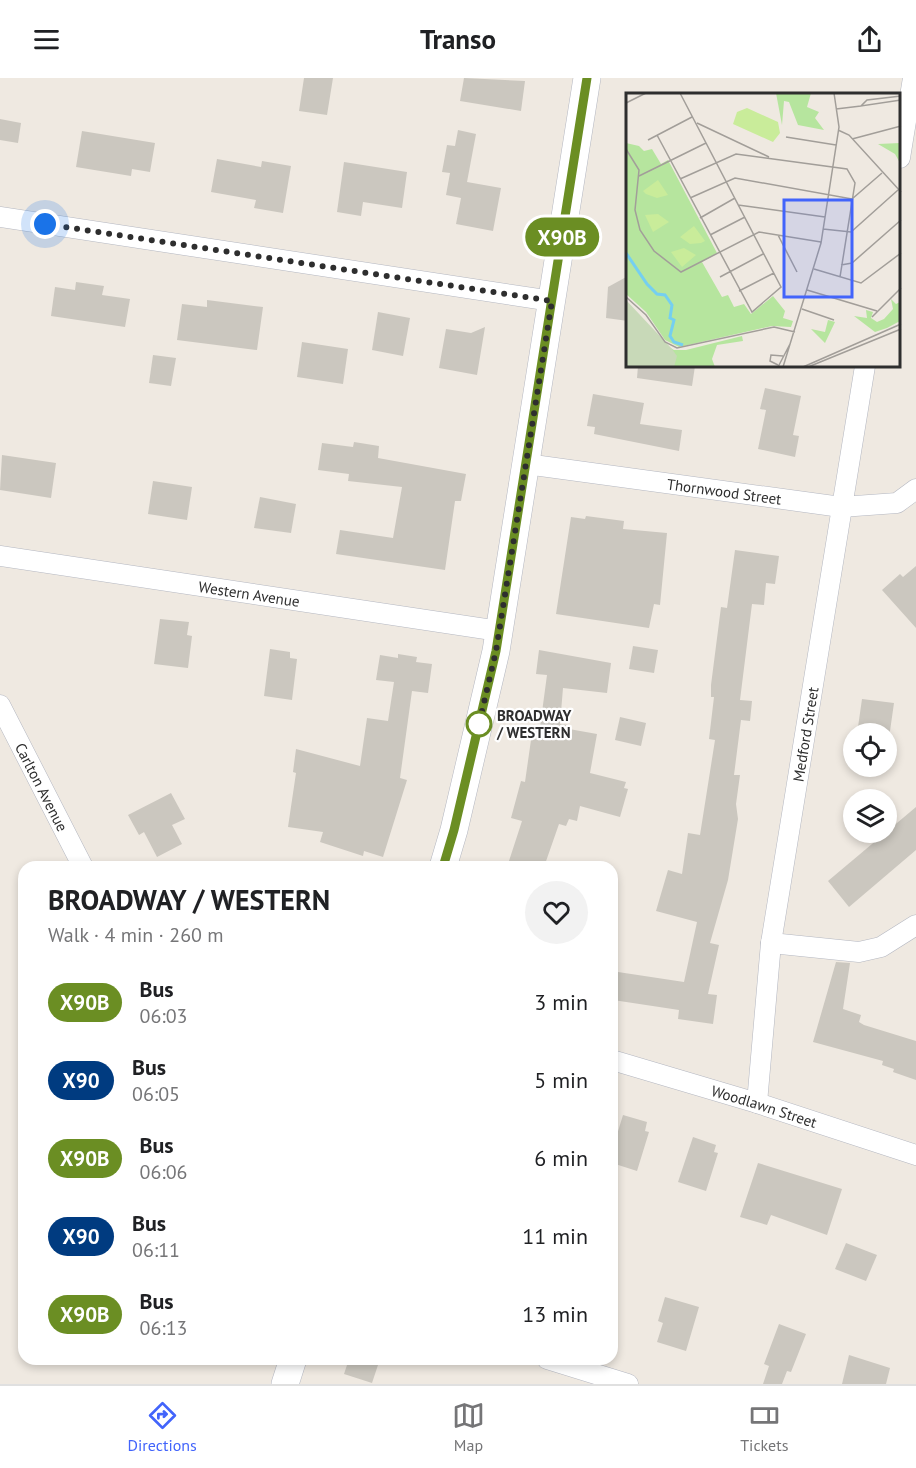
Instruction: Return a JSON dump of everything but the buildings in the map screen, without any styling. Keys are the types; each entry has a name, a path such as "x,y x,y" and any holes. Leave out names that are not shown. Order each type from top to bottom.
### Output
{"main road":[{"path":"445,861 457,819 499,631 587,78"},
{"path":"285,1384 291,1365"}],"street":[{"path":"901,152 913,78"},
{"path":"0,218 552,301"},
{"name":"Medford Street","path":"757,1103 771,943 797,800 865,368"},
{"name":"Thornwood Street","path":"526,464 842,507 897,504 916,489"},
{"name":"Western Avenue","path":"0,556 499,631"},
{"name":"Carlton Avenue","path":"0,705 80,861"},
{"path":"771,943 860,952 881,947 916,925"},
{"name":"Woodlawn Street","path":"618,1062 757,1103 916,1155"},
{"path":"566,1365 628,1384"}],"bus line":[{"name":"X90B","path":"445,861 496,651 587,78"}],"place":[{"name":"BROADWAY / WESTERN","path":"479,724"}],"route":[{"path":"45,224 552,301 496,651 479,724"}]}
